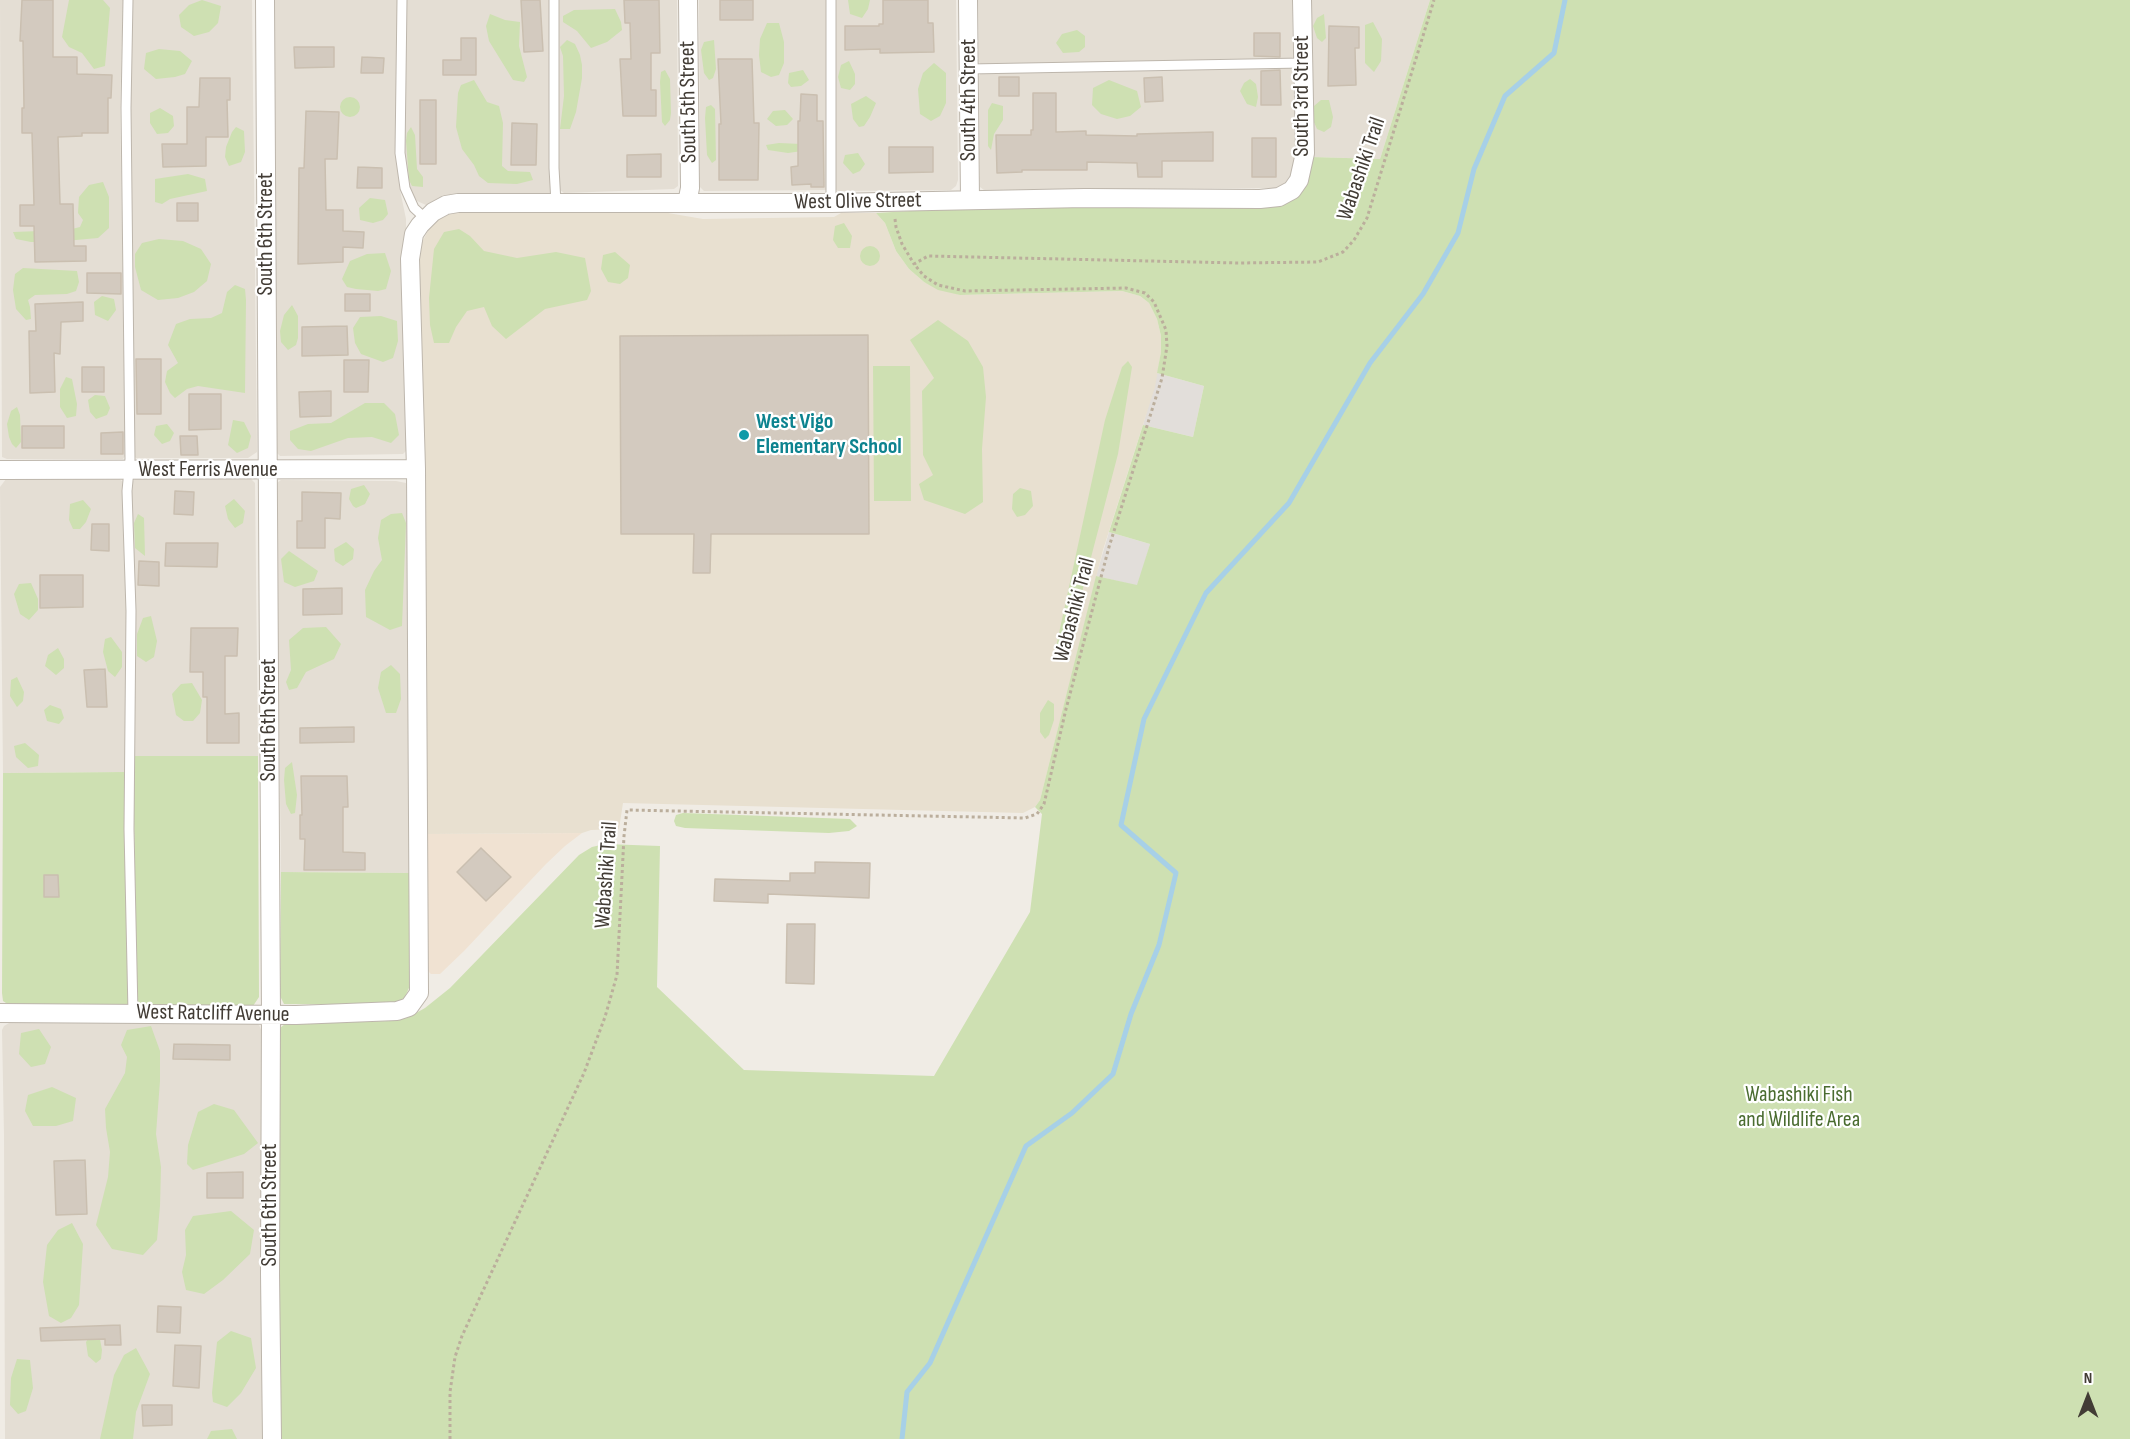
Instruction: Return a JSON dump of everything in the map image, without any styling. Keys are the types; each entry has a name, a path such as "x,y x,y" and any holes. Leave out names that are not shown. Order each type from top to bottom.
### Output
{"street":[{"name":"South 6th Street","path":"264,0 272,1439"},
{"name":"South 5th Street","path":"687,203 690,188 688,0"},
{"name":"South 4th Street","path":"968,0 970,200"},
{"name":"South 3rd Street","path":"1292,190 1299,180 1305,153 1302,0"},
{"name":"West Olive Street","path":"426,219 446,205 458,203 831,203 1085,198 1260,199 1279,197 1292,190"},
{"path":"416,470 410,259 414,234 426,219"},
{"name":"West Ferris Avenue","path":"0,470 416,470"},
{"name":"West Ratcliff Avenue","path":"0,1013 271,1015 397,1011 409,1007 419,993 416,470"}],"lane":[{"path":"128,0 126,108 129,470 127,491 131,611 129,829 133,1013"},
{"path":"402,0 400,153 405,188 414,208 426,219"},
{"path":"554,0 556,203"},
{"path":"831,0 831,203"},
{"path":"969,69 1304,63"}],"path":[{"name":"Wabashiki Trail","path":"450,1439 450,1392 455,1357 520,1209 584,1073 605,1017 617,975 627,810 1025,818 1037,814 1044,804 1066,709 1109,548 1162,378 1167,346 1166,330 1154,302 1145,293 1126,288 965,291 938,285 924,276 914,264 928,256 1238,263 1318,262 1343,252 1354,240 1367,218 1434,0"},
{"path":"894,201 896,227 902,244 914,264"}],"shaded area":[{"path":"0,0 123,0 120,111 126,455 123,459 7,459 2,457"},
{"path":"132,0 252,0 257,452 248,458 136,458 133,455 130,106"},
{"path":"272,0 398,0 398,156 400,190 406,219 407,450 403,454 280,456 276,452"},
{"path":"406,0 550,0 552,193 443,197 426,205 417,201 408,187 403,150"},
{"path":"557,0 677,0 678,186 674,189 564,193 560,190 557,166"},
{"path":"699,0 829,0 827,190 704,191 700,187"},
{"path":"833,0 956,0 958,180 956,186 951,190 838,191 834,188"},
{"path":"978,0 1292,0 1293,57 1290,59 982,65 979,62"},
{"path":"1310,0 1430,0 1380,159 1311,157"},
{"path":"1291,67 1293,70 1295,148 1293,167 1284,184 1275,188 984,190 980,187 979,76 981,73"},
{"path":"463,210 668,213 703,219 834,217 841,213 876,213 885,223 896,251 909,269 924,282 960,295 1122,291 1140,296 1149,303 1157,319 1161,336 1161,352 1155,387 1103,550 1040,800 1035,807 1023,813 623,803 619,829 591,830 582,833 425,834 416,262 420,246 430,227 451,213"},
{"path":"1157,373 1204,386 1193,437 1143,425"},
{"path":"118,478 122,481 124,491 127,613 125,772 3,773 0,487 6,479"},
{"path":"135,479 251,479 255,483 258,756 133,756 131,483"},
{"path":"281,480 406,483 408,492 411,873 281,872 276,489 277,483"},
{"path":"1109,532 1150,544 1138,586 1096,576"},
{"path":"582,833 546,864 440,974 431,974 428,971 425,834"},
{"path":"253,1021 259,1025 263,1034 266,1439 5,1439 2,1030 4,1026 11,1022"}],"green space":[{"path":"69,0 103,0 110,8 105,66 94,69 82,53 69,47 62,37"},
{"path":"202,0 221,6 218,23 209,32 194,36 181,27 179,15 189,5"},
{"path":"848,0 870,0 868,9 862,18 850,14"},
{"name":"Wabashiki Fish and Wildlife Area","path":"1430,0 2130,0 2130,1439 277,1439 280,1028 285,1024 390,1021 407,1018 425,1008 450,988 579,855 592,847 605,844 660,846 657,987 744,1070 934,1076 1030,912 1042,814 1035,807 1040,800 1096,576 1137,585 1150,544 1109,532 1143,425 1193,437 1204,386 1157,373 1161,336 1157,319 1149,303 1140,296 1122,291 960,295 938,290 909,269 896,251 885,223 876,213 961,208 1282,205 1298,196 1311,157 1380,159"},
{"path":"615,9 622,30 607,42 591,48 577,31 563,22 563,16 574,10"},
{"path":"490,14 505,20 520,22 519,46 527,77 524,82 513,80 489,41 486,26"},
{"path":"1324,14 1326,38 1322,42 1317,38 1313,26 1317,18"},
{"path":"1373,22 1382,39 1381,61 1374,72 1365,63 1365,25"},
{"path":"767,23 779,23 784,42 784,63 779,75 771,77 761,72 759,55 760,39"},
{"path":"1077,30 1085,36 1085,47 1079,52 1063,53 1056,43 1062,34"},
{"path":"567,40 575,44 580,55 582,78 576,112 570,129 560,129 564,96 563,56 560,47"},
{"path":"714,40 716,69 713,78 709,80 704,73 701,50 704,42"},
{"path":"159,49 180,51 192,61 185,74 156,79 144,69 146,53"},
{"path":"849,61 855,74 855,84 850,90 841,88 838,77 841,65"},
{"path":"934,63 946,73 946,103 940,116 931,121 920,114 918,89 923,73"},
{"path":"665,70 670,79 671,113 670,120 665,126 662,122 660,82 661,72"},
{"path":"803,70 809,80 801,86 791,87 788,83 789,73"},
{"path":"1250,79 1256,84 1258,97 1256,107 1247,104 1240,91 1244,83"},
{"path":"474,80 487,102 499,106 503,123 502,166 508,171 530,172 533,180 517,184 488,183 479,176 462,149 456,127 458,93 461,85"},
{"path":"1109,80 1137,91 1141,107 1130,116 1117,119 1101,114 1092,105 1093,88"},
{"path":"866,96 876,103 864,126 859,127 853,119 851,104"},
{"path":"350,97 357,100 360,107 357,114 350,117 343,114 340,107 343,100"},
{"path":"1321,100 1329,100 1333,117 1331,127 1324,132 1317,129 1313,120 1314,106"},
{"path":"992,103 1003,106 1003,120 994,134 991,150 988,146 988,110"},
{"path":"711,105 715,109 716,160 712,163 707,155 705,118 706,107"},
{"path":"160,108 173,116 174,126 168,133 157,134 150,123 150,113"},
{"path":"785,110 793,119 787,125 776,126 767,119 773,111"},
{"path":"236,127 244,131 245,152 241,162 229,166 225,157 226,147"},
{"path":"411,127 415,135 417,169 423,177 423,187 412,186 409,180 406,141"},
{"path":"801,144 802,151 788,153 768,150 766,145"},
{"path":"858,153 865,164 860,171 853,174 843,163 845,155"},
{"path":"188,174 205,179 207,191 170,199 162,204 155,202 155,179"},
{"path":"103,182 109,197 109,228 98,238 54,242 31,242 16,239 13,232 68,230 80,227 83,220 78,213 79,197 89,185"},
{"path":"370,198 385,200 388,214 383,220 373,223 360,220 359,208"},
{"path":"844,223 852,236 850,248 838,248 833,240 835,226"},
{"path":"459,229 470,236 484,251 517,258 556,252 585,258 591,291 587,300 545,309 506,339 492,326 484,307 467,311 449,343 434,343 430,325 429,298 434,249 444,232"},
{"path":"159,239 183,241 201,249 211,264 207,281 194,292 178,298 158,300 141,290 135,267 135,254 142,243"},
{"path":"870,246 877,249 880,256 877,263 870,266 863,263 860,256 863,249"},
{"path":"615,252 630,265 628,278 620,284 608,282 601,269 603,255"},
{"path":"385,253 391,271 386,289 378,291 347,287 342,279 350,261 367,254"},
{"path":"23,268 77,271 79,282 76,291 67,294 35,295 28,300 31,319 26,320 16,309 13,290 15,274"},
{"path":"235,285 245,289 245,393 198,386 187,389 175,398 165,382 167,371 178,363 168,345 176,324 190,319 211,318 222,313 227,292"},
{"path":"102,296 114,299 116,310 108,321 95,315 94,302"},
{"path":"292,305 298,316 298,338 296,345 288,350 281,342 280,331 284,315"},
{"path":"381,316 397,321 398,341 393,358 383,362 361,354 355,343 353,328 360,317"},
{"path":"938,320 968,341 983,367 986,397 982,449 983,502 965,514 924,500 919,484 933,475 923,455 922,391 934,378 910,340"},
{"path":"1128,361 1132,367 1118,454 1064,661 1057,660 1056,647 1105,420 1122,367"},
{"path":"873,366 910,366 911,501 874,501"},
{"path":"66,377 72,379 77,404 76,416 67,418 60,407 60,389"},
{"path":"95,395 105,396 110,408 107,415 96,419 90,412 88,400"},
{"path":"365,403 384,403 395,414 399,435 391,443 372,437 348,438 311,451 298,449 290,440 290,431 308,424 331,423"},
{"path":"17,407 20,415 21,442 16,448 9,437 7,424 11,411"},
{"path":"233,420 244,422 251,436 248,448 237,453 228,445"},
{"path":"167,424 174,433 170,441 162,444 154,435 156,426"},
{"path":"364,485 370,494 365,504 356,508 349,499 351,489"},
{"path":"1020,488 1031,491 1033,506 1025,515 1017,517 1012,509 1013,494"},
{"path":"234,499 245,511 243,523 235,528 228,519 225,506"},
{"path":"83,500 91,509 86,522 80,529 73,529 69,520 70,504"},
{"path":"402,513 406,523 402,626 390,630 366,617 365,590 382,560 378,538 381,520 391,514"},
{"path":"138,514 144,518 145,556 135,548 134,523"},
{"path":"346,542 354,549 353,559 343,566 335,561 334,549"},
{"path":"289,551 318,571 314,581 295,587 284,582 281,559"},
{"path":"31,583 38,599 38,610 29,620 20,614 14,594 19,584"},
{"path":"151,616 157,641 154,657 146,662 137,656 137,634 143,618"},
{"path":"326,627 341,644 334,659 306,672 297,688 289,690 286,682 291,670 289,640 303,628"},
{"path":"111,637 122,652 122,667 115,677 108,671 103,652 105,639"},
{"path":"58,648 64,659 64,668 56,675 45,666 48,655"},
{"path":"391,665 400,674 401,699 396,713 386,713 378,688 381,672"},
{"path":"17,677 24,692 23,701 17,707 10,696 11,680"},
{"path":"192,683 202,700 200,713 193,721 184,721 176,715 172,694 181,684"},
{"path":"1048,700 1054,704 1054,720 1049,735 1045,739 1040,732 1040,713"},
{"path":"50,705 61,709 64,718 59,724 47,721 44,710"},
{"path":"25,743 39,755 38,766 28,768 16,757 14,746"},
{"path":"133,756 258,756 259,997 253,1006 139,1005 137,1003"},
{"path":"292,762 297,795 295,813 291,814 286,804 284,780 285,768"},
{"path":"125,772 129,1005 9,1005 3,1001 2,993 3,773"},
{"path":"683,813 850,819 857,826 849,831 829,833 685,828 676,826 674,821 676,815"},
{"path":"281,872 411,873 412,981 405,997 399,1003 385,1005 284,1004 280,996"},
{"path":"151,1026 160,1051 156,1134 161,1167 160,1206 157,1240 143,1255 112,1249 96,1225 108,1177 110,1152 105,1109 125,1073 127,1057 121,1045 127,1030"},
{"path":"39,1029 51,1047 45,1064 31,1067 19,1054 21,1033"},
{"path":"52,1087 76,1098 73,1121 56,1126 33,1126 25,1111 28,1095"},
{"path":"214,1104 234,1110 258,1143 244,1154 193,1170 187,1164 188,1145 198,1112"},
{"path":"231,1211 254,1230 250,1254 223,1280 204,1294 186,1290 182,1272 186,1255 185,1230 193,1216"},
{"path":"72,1223 83,1244 79,1305 71,1318 61,1323 49,1316 43,1282 47,1245 58,1230"},
{"path":"231,1331 251,1338 256,1368 241,1393 227,1407 213,1402 212,1393 217,1342"},
{"path":"93,1332 99,1334 102,1350 101,1359 96,1363 88,1356 86,1342"},
{"path":"136,1348 150,1374 136,1412 133,1439 100,1439 114,1375 124,1355"},
{"path":"17,1359 30,1360 33,1388 26,1411 18,1414 10,1405 11,1378"},
{"path":"232,1429 237,1439 207,1439 211,1431"}],"building":[{"path":"22,0 53,0 53,57 77,57 77,74 112,75 111,98 108,98 108,133 82,133 82,136 58,137 60,204 73,204 74,246 86,246 86,261 35,262 34,226 20,226 20,205 34,205 32,133 22,133 23,41 20,41"},
{"path":"521,0 540,0 543,51 524,52"},
{"path":"624,0 659,0 660,53 651,53 651,90 656,90 656,116 623,116 620,59 631,59 630,23 625,23"},
{"path":"720,0 753,0 753,20 720,20"},
{"path":"883,0 928,0 928,23 933,23 934,52 880,53 880,49 845,50 845,26 883,24"},
{"path":"1329,26 1359,27 1359,48 1355,48 1356,85 1328,86"},
{"path":"1254,33 1280,33 1280,57 1254,56"},
{"path":"461,38 476,38 476,75 443,75 443,60 461,60"},
{"path":"294,47 334,47 334,67 295,68"},
{"path":"362,57 384,58 383,73 361,73"},
{"path":"718,59 752,59 754,123 759,123 758,180 719,180 719,124 721,124"},
{"path":"1280,70 1281,105 1261,105 1261,71"},
{"path":"999,77 1019,77 1019,96 999,96"},
{"path":"1162,77 1163,101 1145,102 1144,78"},
{"path":"200,78 230,78 230,100 227,100 228,137 206,137 206,166 163,167 162,144 187,144 187,107 199,107"},
{"path":"1033,93 1056,93 1056,132 1086,131 1086,135 1137,136 1137,134 1213,132 1213,161 1162,161 1162,177 1138,177 1137,163 1087,162 1087,170 1022,170 1022,172 997,173 996,135 1031,135"},
{"path":"801,94 817,95 817,121 823,121 824,187 811,187 811,184 792,185 791,167 798,166 798,121 800,121"},
{"path":"420,100 436,100 436,164 420,164"},
{"path":"306,111 339,112 337,159 325,159 326,210 343,210 343,231 364,232 363,248 343,247 343,262 298,264 299,168 304,168"},
{"path":"512,123 537,124 536,165 511,165"},
{"path":"1252,138 1276,138 1276,177 1252,177"},
{"path":"889,147 933,147 933,172 889,173"},
{"path":"661,154 661,177 627,177 627,155"},
{"path":"358,167 382,168 382,188 357,188"},
{"path":"177,203 198,203 198,221 177,221"},
{"path":"87,273 121,273 121,294 87,293"},
{"path":"345,294 370,294 370,311 345,311"},
{"path":"83,302 83,321 61,322 60,354 54,353 55,392 30,393 29,331 36,331 35,304"},
{"path":"347,326 348,355 302,356 302,327"},
{"name":"West Vigo Elementary School","path":"868,335 869,534 711,534 710,573 693,573 694,534 621,534 620,336"},
{"path":"136,359 161,359 161,414 137,414"},
{"path":"344,360 369,360 368,392 344,392"},
{"path":"82,367 104,367 104,392 82,392"},
{"path":"331,391 331,416 300,417 299,392"},
{"path":"189,394 221,394 221,429 189,430"},
{"path":"22,426 64,426 64,448 22,448"},
{"path":"123,432 123,454 101,454 101,433"},
{"path":"180,436 197,436 198,455 181,455"},
{"path":"175,491 194,492 193,515 174,514"},
{"path":"302,492 341,493 340,519 325,518 325,548 297,548 297,521 302,521"},
{"path":"92,524 109,524 109,551 91,550"},
{"path":"166,543 218,543 217,567 165,566"},
{"path":"139,561 159,562 159,586 138,585"},
{"path":"40,575 83,575 83,607 40,608"},
{"path":"342,588 342,614 303,615 303,589"},
{"path":"191,628 238,628 237,656 225,656 225,714 239,713 239,743 207,743 207,697 203,697 203,672 190,672"},
{"path":"105,669 107,707 87,707 84,670"},
{"path":"354,727 354,742 300,743 300,728"},
{"path":"301,776 347,776 348,807 343,807 343,852 365,853 365,870 304,870 305,839 300,839"},
{"path":"481,848 511,877 486,901 457,872"},
{"path":"815,862 870,863 869,898 768,894 768,903 714,901 715,879 790,881 790,873 815,873"},
{"path":"44,875 58,875 59,897 44,897"},
{"path":"787,924 815,924 814,984 786,983"},
{"path":"174,1044 230,1045 230,1060 173,1059"},
{"path":"85,1160 87,1214 56,1215 54,1161"},
{"path":"243,1172 243,1198 207,1198 207,1173"},
{"path":"158,1306 181,1307 180,1333 157,1332"},
{"path":"120,1325 121,1345 105,1345 105,1339 41,1341 40,1328"},
{"path":"175,1345 201,1346 199,1388 173,1386"},
{"path":"142,1405 172,1405 172,1425 143,1426"}],"waterway":[{"path":"902,1439 907,1392 930,1363 1026,1146 1072,1113 1113,1074 1131,1014 1159,945 1176,873 1121,825 1144,719 1206,593 1289,503 1370,363 1423,294 1458,233 1474,169 1505,96 1554,53 1565,0"}],"place":[{"name":"West Vigo Elementary School","path":"744,435"}]}
